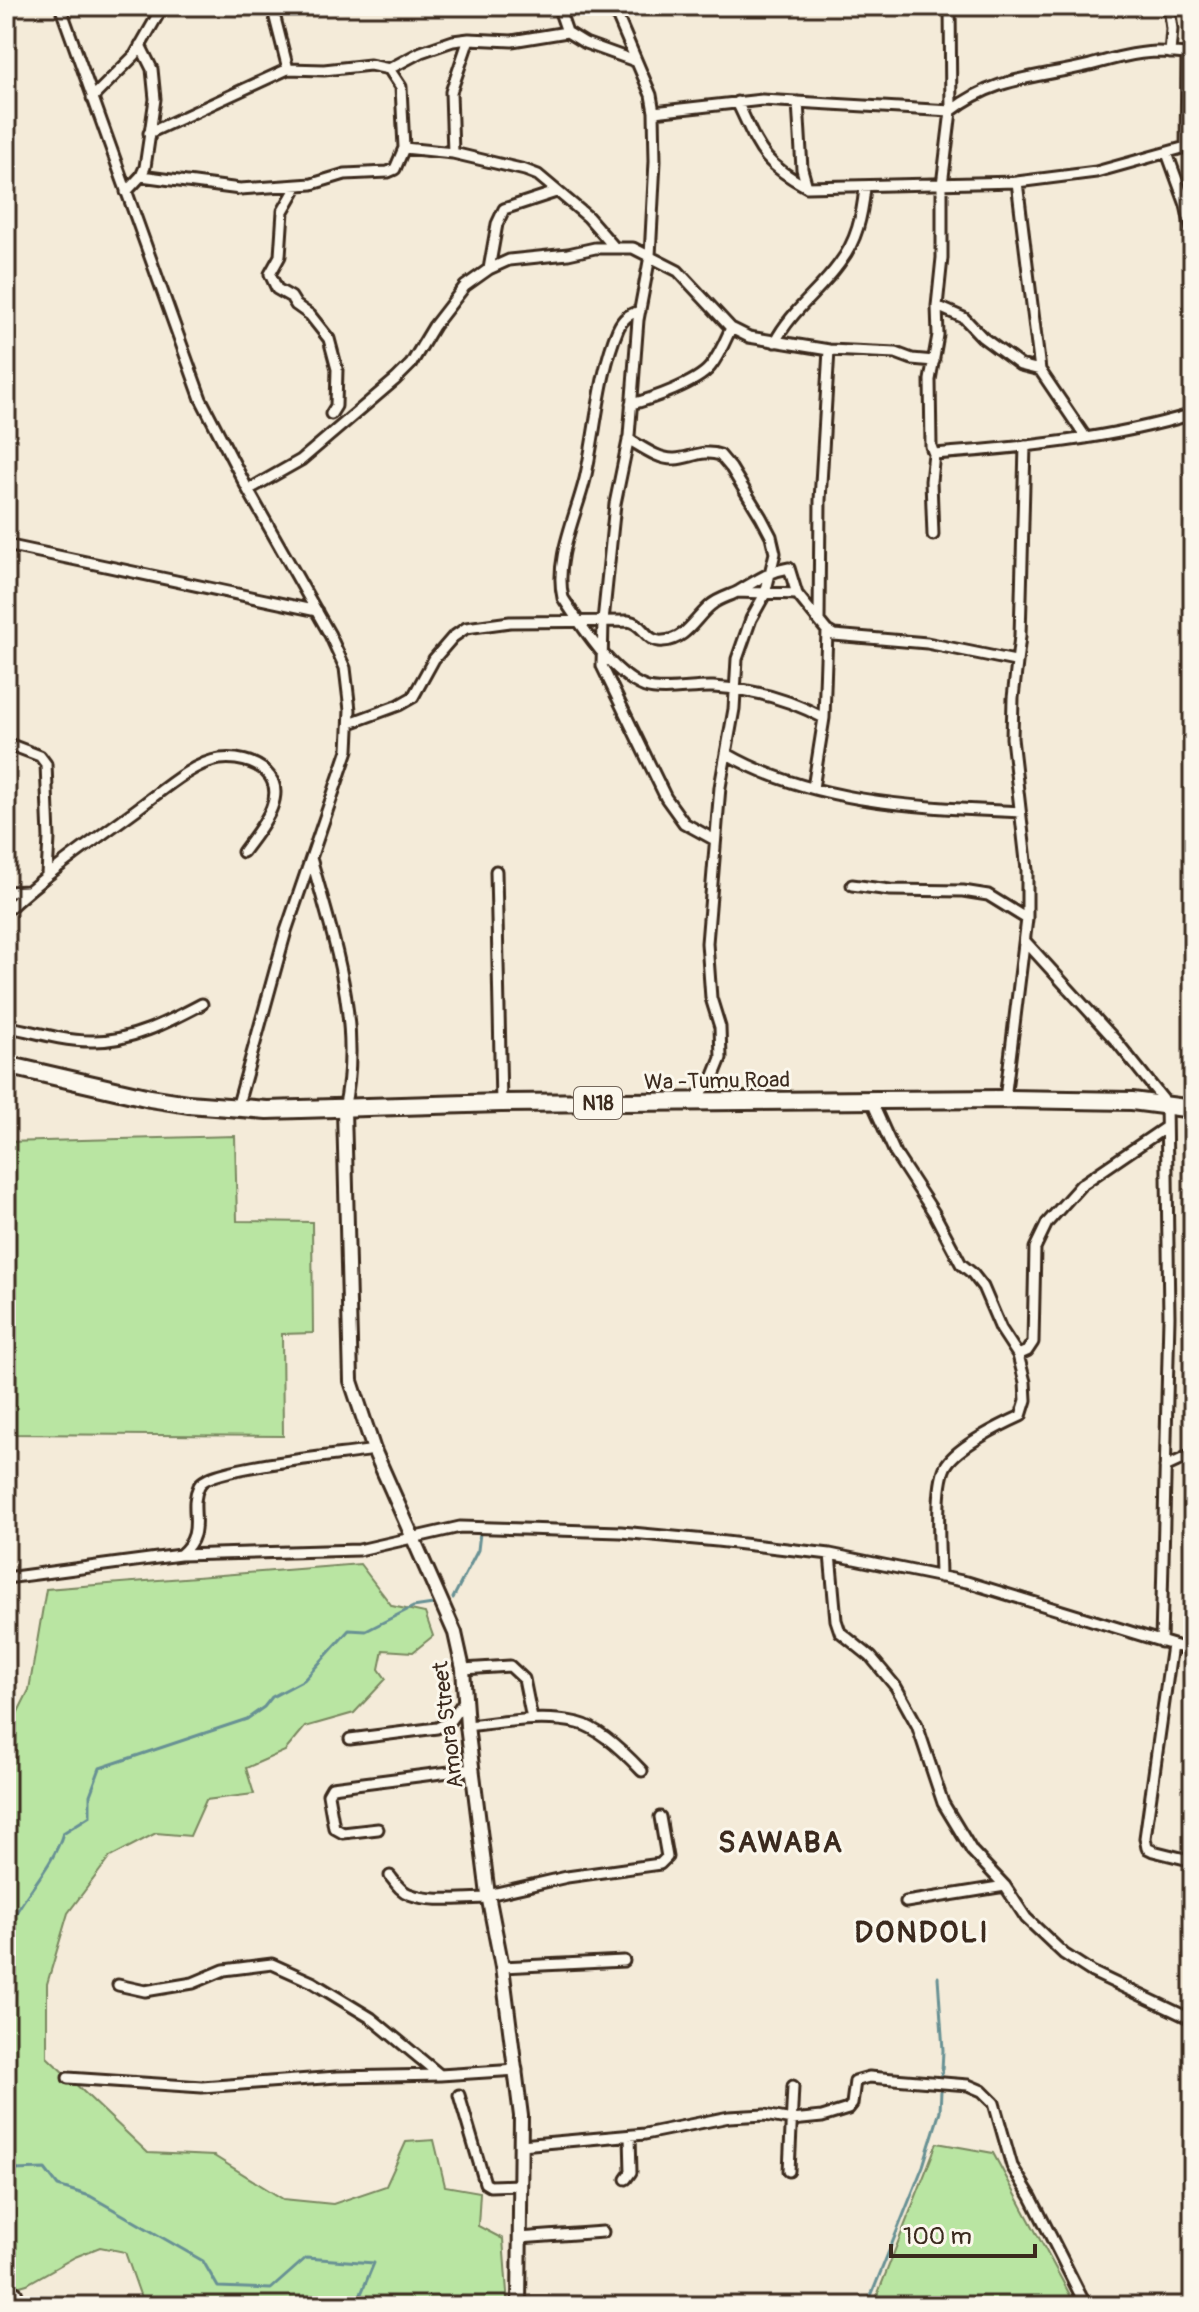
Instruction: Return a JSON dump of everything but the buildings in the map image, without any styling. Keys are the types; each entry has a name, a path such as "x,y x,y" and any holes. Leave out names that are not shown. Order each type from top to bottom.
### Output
{"highway":[{"name":"Wa -Tumu Road","path":"6,1065 150,1098 237,1109 344,1110 501,1103 1005,1099 1166,1103 1193,1109"}],"street":[{"path":"60,6 201,399 345,668 350,723 348,750 278,959 237,1109"},
{"path":"92,98 135,55 163,6"},
{"path":"558,6 567,32 585,43 635,61"},
{"path":"613,6 651,95 654,112 650,256 640,311 628,439 615,504 603,621 602,666 666,798 684,823 715,840"},
{"path":"933,535 931,481 934,454 931,446 930,380 938,335 942,185 951,111 950,6"},
{"path":"1169,6 1172,29 1170,53"},
{"path":"276,8 288,69"},
{"path":"149,133 288,69 324,70 370,65 389,69 421,52 469,39 512,41 567,32"},
{"path":"453,153 451,92 469,39"},
{"path":"126,192 141,176 155,99 152,69 140,45"},
{"path":"654,112 737,102 762,100 951,111 967,99 999,84 1029,76 1118,56 1159,52 1190,54 1190,147 1096,172 1017,182 807,187 788,177 765,158 737,102"},
{"path":"141,176 240,189 312,184 345,174 395,169 404,148 401,87 389,69"},
{"path":"798,102 802,169 807,187"},
{"path":"404,148 453,153 538,175 588,217 615,248"},
{"path":"1167,153 1186,205 1193,236"},
{"path":"1017,182 1040,370 1086,438"},
{"path":"298,185 283,211 280,256 270,274 277,289 310,315 329,339 337,369 336,406 331,414"},
{"path":"775,342 784,325 840,264 857,233 865,188"},
{"path":"489,269 497,224 504,209 556,192"},
{"path":"248,490 301,460 396,379 411,364 434,326 465,286 489,269 509,260 595,248 633,248 678,271 731,328 749,337 829,350 896,353 912,359 934,361"},
{"path":"937,306 964,318 982,337 1020,365 1040,370"},
{"path":"640,311 628,315 617,332 608,364 585,479 567,539 560,584 563,598 617,669 648,688 714,687 736,690 795,702 824,718"},
{"path":"631,404 700,376 711,366 731,328"},
{"path":"819,621 820,500 829,350"},
{"path":"934,454 1086,438 1152,426 1193,414"},
{"path":"628,439 657,455 672,459 698,453 720,455 771,536 775,553 765,594 751,619 737,659 736,690 720,787 707,943 711,998 720,1027 721,1058 711,1083 690,1103"},
{"path":"1005,1099 1027,919 1027,870 1012,738 1015,661 1020,636 1025,446"},
{"path":"6,545 317,611"},
{"path":"350,723 413,697 434,659 453,637 466,628 510,622 634,622 655,641 677,639 714,602 770,571 789,568 797,594 827,631 860,639 927,643 1015,661"},
{"path":"737,592 797,594"},
{"path":"813,788 824,718 827,631"},
{"path":"6,743 40,756 46,764 47,875"},
{"path":"727,754 756,770 851,799 1020,812"},
{"path":"6,911 47,875 175,781 202,765 220,759 240,759 259,766 270,775 274,786 274,806 243,852"},
{"path":"311,858 346,995 352,1047 344,1110"},
{"path":"496,871 501,1103"},
{"path":"852,885 988,895 1027,919"},
{"path":"6,892 28,891"},
{"path":"1025,941 1117,1042 1166,1103 1169,1317 1165,1467 1167,1644 1145,1838 1147,1848 1153,1851 1193,1861"},
{"path":"6,1026 93,1042 118,1039 164,1024 202,1004"},
{"path":"871,1100 895,1153 934,1213 961,1264 983,1287 1001,1329 1018,1355 1025,1382 1026,1400 1021,1416 966,1448 947,1464 942,1478 939,1513 940,1577"},
{"name":"Amora Street","path":"344,1110 351,1381 374,1450 455,1633 463,1669 488,1896 517,2070 521,2145 519,2306"},
{"path":"1018,1355 1027,1351 1033,1342 1035,1248 1047,1223 1081,1185 1166,1127"},
{"path":"180,1555 191,1546 196,1527 198,1487 204,1479 275,1463 374,1450"},
{"path":"1165,1467 1193,1454"},
{"path":"6,1578 180,1555 359,1550 460,1527 621,1532 830,1554 967,1582 1193,1651"},
{"path":"830,1554 836,1620 840,1632 871,1657 896,1687 917,1725 943,1803 972,1851 1005,1886 1026,1918 1064,1954 1092,1972 1193,2020"},
{"path":"463,1669 510,1666 518,1671 524,1679 532,1719"},
{"path":"350,1739 437,1728 449,1722 465,1700"},
{"path":"467,1726 532,1719 581,1724 622,1749 642,1771"},
{"path":"378,1829 343,1833 334,1828 328,1794 332,1787 473,1769"},
{"path":"390,1876 401,1890 410,1895 442,1898 488,1896 567,1877 660,1864 667,1857 660,1817"},
{"path":"906,1902 1005,1886"},
{"path":"502,1967 624,1961"},
{"path":"118,1985 145,1991 193,1983 224,1970 272,1964 312,1982 371,2018 440,2075"},
{"path":"68,2078 202,2087 337,2077 517,2070"},
{"path":"521,2145 630,2136 729,2117 765,2115 792,2120 822,2117 848,2109 852,2104 855,2081 869,2077 968,2085 982,2091 994,2103 1012,2166 1086,2306"},
{"path":"789,2171 793,2086"},
{"path":"459,2095 485,2183 490,2186 520,2185"},
{"path":"626,2179 631,2172 630,2136"},
{"path":"519,2238 603,2232"},
{"path":"16,2292 21,2306"}],"green space":[{"path":"235,1136 237,1221 312,1222 313,1333 282,1334 283,1436 6,1434 6,1142"},
{"path":"360,1564 392,1606 425,1613 433,1636 413,1652 383,1650 379,1669 386,1679 354,1713 305,1727 285,1751 246,1768 254,1794 206,1800 190,1836 156,1833 110,1857 68,1913 47,1984 47,2057 148,2153 214,2156 283,2199 333,2204 386,2186 406,2142 434,2140 445,2186 480,2192 478,2226 503,2239 508,2306 144,2306 125,2252 100,2247 27,2284 6,2290 6,1736 29,1690 46,1589"},
{"path":"937,2143 993,2153 1076,2306 873,2306"}],"waterway":[{"path":"453,1598 478,1550 480,1533"},
{"path":"6,1932 51,1859 63,1833 90,1816 90,1795 100,1768 247,1719 272,1697 304,1680 349,1630 366,1631 413,1607 433,1604"},
{"path":"867,2306 923,2166 940,2111 943,2050 938,1977"},
{"path":"6,2165 13,2170 45,2169 58,2186 90,2196 203,2261 218,2287 271,2289 306,2258 374,2263 356,2306"}],"district":[{"name":"SAWABA","path":"781,1842"},
{"name":"DONDOLI","path":"922,1932"}]}
